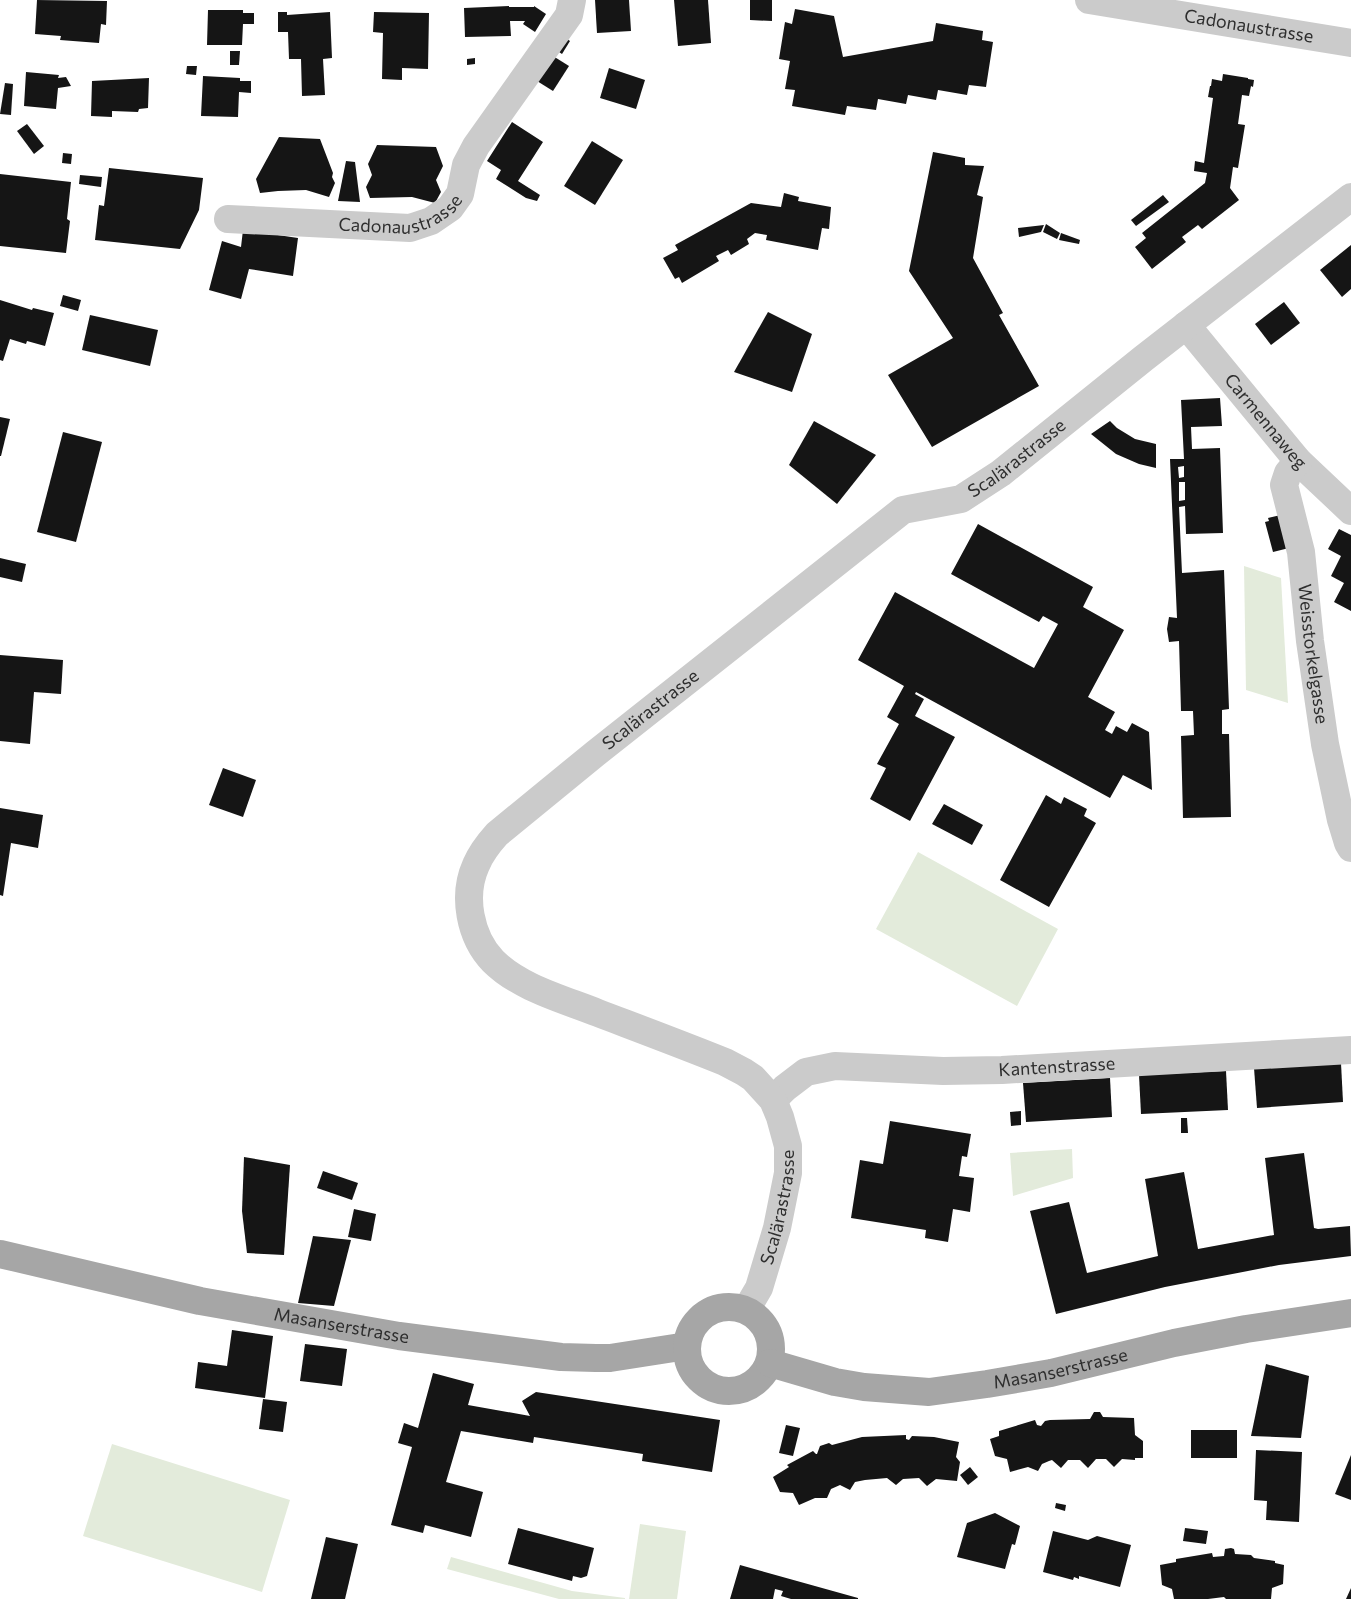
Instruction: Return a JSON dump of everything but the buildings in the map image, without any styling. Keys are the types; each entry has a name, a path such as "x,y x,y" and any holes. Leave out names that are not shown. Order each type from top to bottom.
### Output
{"main road":[{"name":"Masanserstrasse","path":"0,1254 217,1305 399,1336 561,1357 610,1358 687,1346"},
{"path":"733,1307 746,1310 757,1316 765,1326 772,1350 770,1363 763,1375 754,1384 734,1392 714,1389 703,1382 694,1372 688,1360 687,1346 690,1333 697,1322 707,1313 720,1308 733,1307"},
{"name":"Masanserstrasse","path":"770,1363 835,1382 864,1387 929,1392 1051,1373 1174,1343 1246,1329 1351,1313"}],"street":[{"name":"Cadonaustrasse","path":"228,219 410,228 431,221 450,208 460,194 466,165 476,146 569,15 572,0"},
{"name":"Cadonaustrasse","path":"1089,0 1351,44"},
{"name":"Scalärastrasse","path":"746,1310 759,1288 777,1228 788,1173 786,1136 773,1100 753,1078 725,1062 542,991 508,973 494,961 482,947 474,928 470,908 470,888 475,867 485,848 497,834 596,753 903,510 960,499 1001,473 1186,325 1351,197"},
{"name":"Carmennaweg","path":"1186,325 1298,461 1351,511"},
{"name":"Weisstorkelgasse","path":"1298,461 1288,473 1284,485 1301,552 1310,641 1325,744 1341,820 1351,848"},
{"name":"Kantenstrasse","path":"773,1100 806,1072 834,1066 943,1071 982,1070 1351,1050"}],"green space":[{"path":"1244,566 1281,578 1288,703 1246,690"},
{"path":"918,852 1058,929 1017,1006 876,929"},
{"path":"1072,1149 1073,1178 1013,1196 1010,1153"},
{"path":"112,1444 290,1500 262,1592 83,1536"},
{"path":"640,1524 686,1531 677,1599 629,1599"},
{"path":"451,1557 572,1591 625,1599 559,1599 447,1569"}]}
